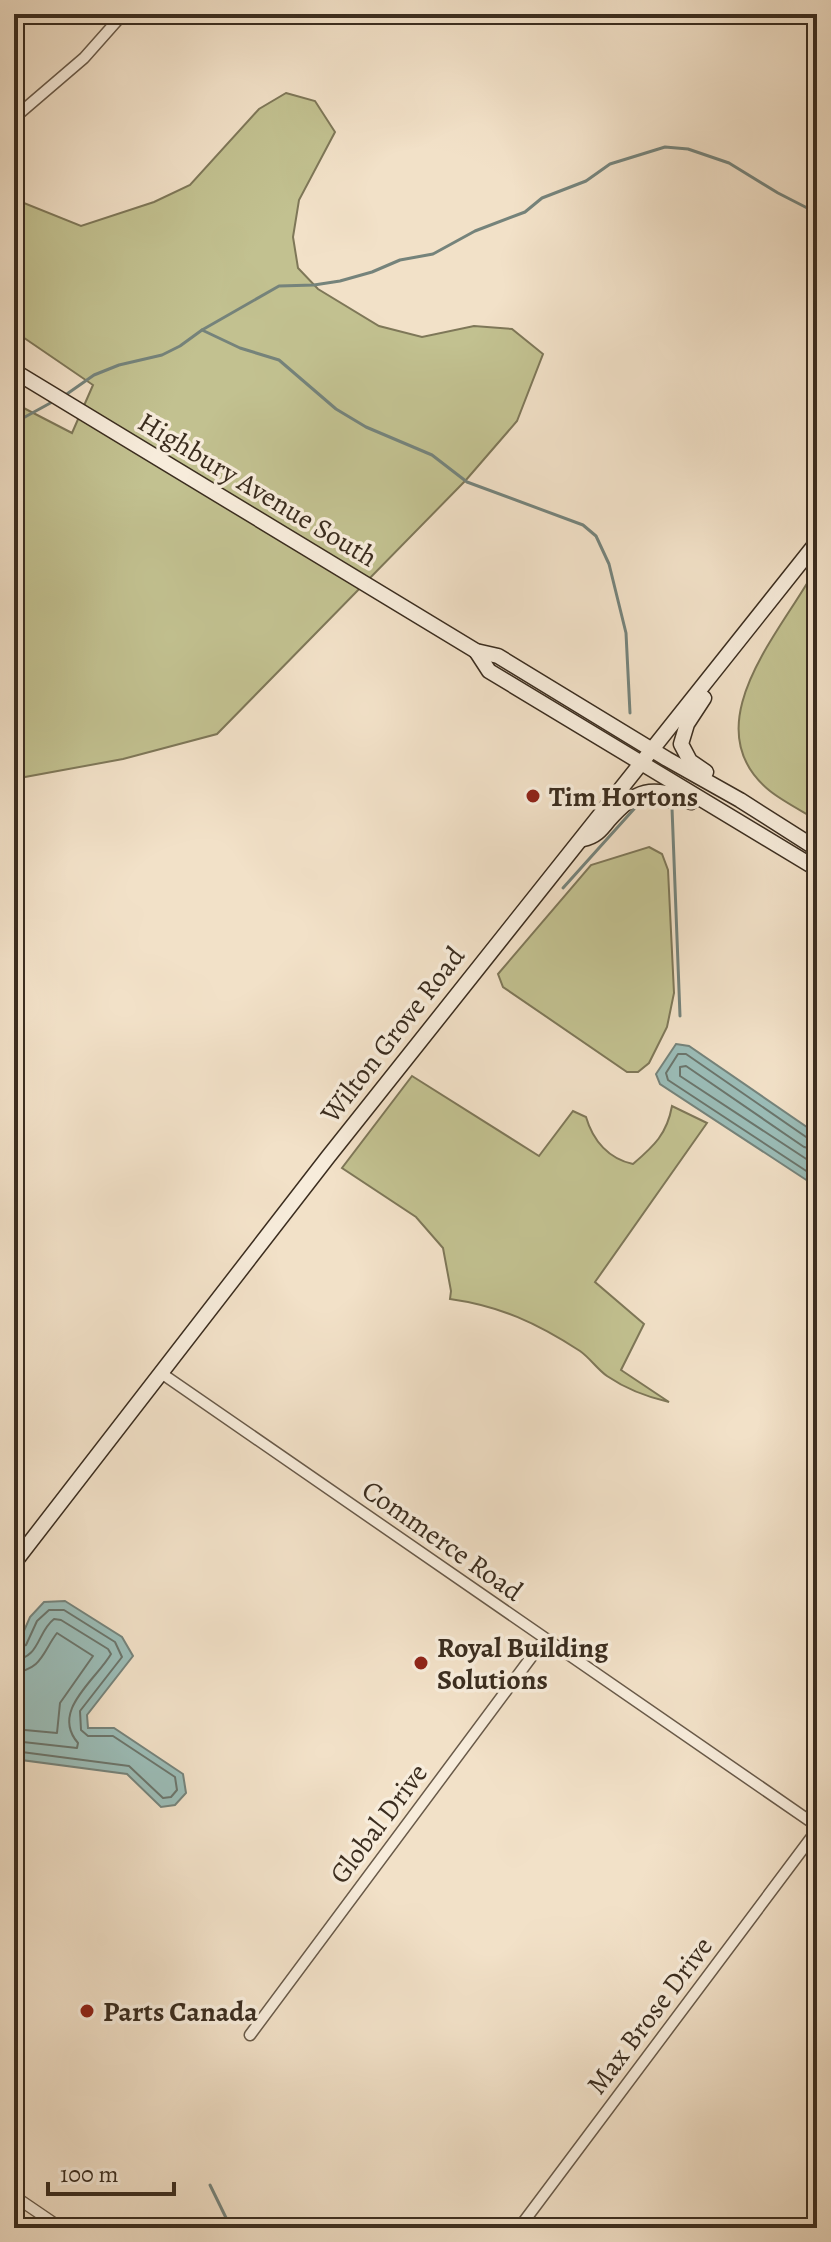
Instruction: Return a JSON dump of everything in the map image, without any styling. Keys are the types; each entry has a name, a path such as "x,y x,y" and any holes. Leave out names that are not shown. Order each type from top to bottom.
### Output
{"main road":[{"name":"Highbury Avenue South","path":"14,371 476,651 498,656 817,849"},
{"name":"Wilton Grove Road","path":"14,1563 337,1145 817,542"},
{"path":"740,800 690,761 681,744 687,724 754,621"},
{"name":"Highbury Avenue South","path":"476,651 489,671 817,869"},
{"path":"579,840 590,838 600,830 627,800 651,791 680,797 730,817"}],"street":[{"path":"14,118 84,58 123,14"},
{"name":"Commerce Road","path":"161,1373 817,1828"},
{"name":"Global Drive","path":"250,2035 544,1640"},
{"name":"Max Brose Drive","path":"519,2228 817,1828"},
{"path":"14,2196 61,2228"}],"shaded area":[{"path":"286,93 315,101 335,132 299,200 293,237 298,268 318,289 379,326 422,337 474,326 512,329 543,354 517,421 466,480 217,734 123,759 14,779 14,403 72,433 93,385 14,331 14,199 81,226 154,202 190,185 259,109"},
{"path":"806,585 817,592 817,820 770,791 749,767 739,742 740,715 747,687 775,633"},
{"path":"649,847 662,854 668,870 674,993 667,1027 649,1063 638,1072 627,1072 503,987 498,974 591,865"},
{"path":"412,1076 539,1156 573,1111 586,1117 593,1134 609,1153 633,1164 658,1139 667,1124 672,1106 707,1123 595,1282 644,1324 621,1370 669,1402 614,1381 580,1351 533,1324 502,1311 450,1299 443,1248 416,1217 342,1168"}],"water":[{"path":"676,1044 689,1046 817,1134 817,1187 660,1084 656,1074"},
{"path":"65,1601 122,1637 133,1656 87,1715 88,1728 114,1728 183,1774 186,1793 175,1805 161,1807 127,1774 14,1759 14,1643 20,1640 30,1617 44,1602"}],"waterway":[{"path":"64,396 94,375 119,365 162,355 180,346 279,286 340,281 400,260 433,254 475,231 525,212 542,198 586,181 610,164 665,147 688,149 729,163 817,213"},
{"path":"202,330 240,348 279,360 336,409 366,427 432,455 467,482 583,525 596,536 609,564 626,633 630,713"},
{"path":"14,423 54,401"},
{"path":"563,888 643,799 672,808 680,1016"},
{"path":"210,2185 231,2228"}],"place":[{"name":"Tim Hortons","path":"533,796"},
{"name":"Royal Building Solutions","path":"421,1663"},
{"name":"Parts Canada","path":"87,2011"}]}
